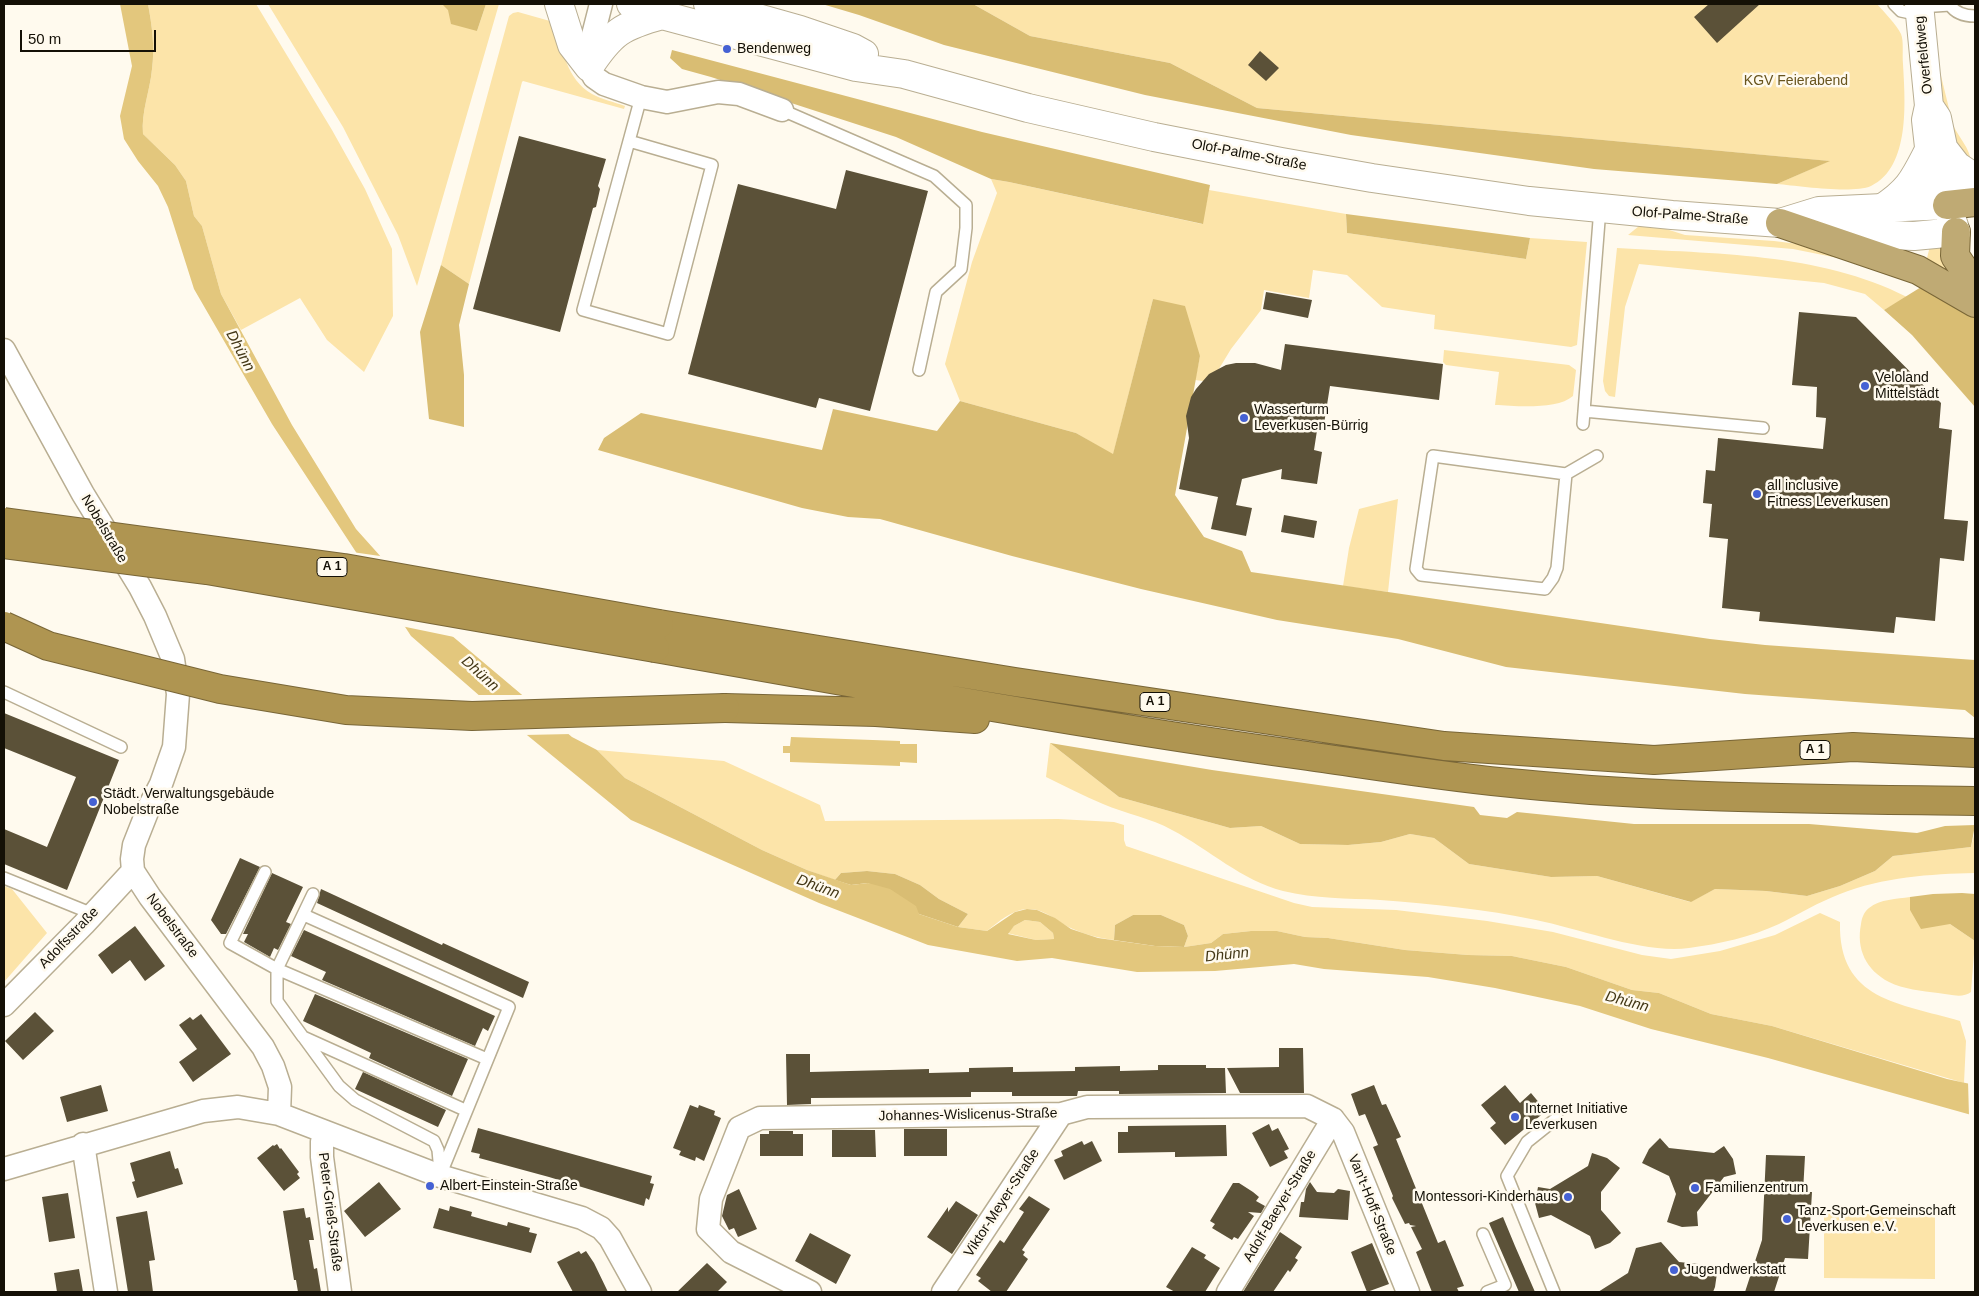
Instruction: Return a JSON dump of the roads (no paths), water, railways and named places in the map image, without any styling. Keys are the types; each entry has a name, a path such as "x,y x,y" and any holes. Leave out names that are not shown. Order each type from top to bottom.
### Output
{"highway":[{"path":"1947,205 1975,202"},
{"path":"1780,223 1918,270 1975,303"},
{"path":"1969,236 1955,256 1975,285"},
{"name":"A 1","path":"4,522 344,568 657,636 1121,728 1320,758 1519,784 1642,793 1829,800 1975,801"},
{"name":"A 1","path":"4,544 207,570 657,636 1025,683 1444,746 1654,760 1853,747 1975,753"},
{"path":"4,626 48,646 220,689 346,710 472,716 725,708 876,712 1121,728"}],"main road":[{"path":"559,4 572,45 589,66 604,44 624,28 662,15"},
{"name":"Olof-Palme-Straße","path":"631,4 662,15 846,64 904,74 1028,108 1154,137 1271,160 1416,185 1600,208 1780,223 1862,234 1969,236"},
{"name":"Olof-Palme-Straße","path":"708,4 800,30 853,48 904,74"},
{"name":"Overfeldweg","path":"1913,7 1929,106 1926,120 1952,190 1947,205"},
{"path":"1882,209 1909,187 1936,149 1975,178"},
{"path":"1947,205 1969,236"},
{"name":"Olof-Palme-Straße","path":"1780,223 1819,211 1947,205"}],"street":[{"path":"601,4 590,47 589,66 594,77 604,84 641,97 667,102 701,94 725,92 740,94 782,110"},
{"name":"Nobelstraße","path":"4,350 83,494 140,587 155,616 173,659 178,694 174,747 161,784 149,807 134,844 133,871 150,897 263,1047 273,1066 280,1087 279,1114"},
{"name":"Adolfsstraße","path":"4,1005 133,871"},
{"name":"Johannes-Wislicenus-Straße","path":"810,1292 731,1252 708,1229 711,1199 739,1128 760,1118 1061,1114 1087,1107 1307,1106 1333,1119"},
{"path":"4,1169 83,1144 203,1110 238,1107 279,1114 440,1176 582,1218 601,1228 610,1238 640,1292"},
{"name":"Viktor-Meyer-Straße","path":"943,1292 1061,1114"},
{"name":"Adolf-Baeyer-Straße","path":"1228,1292 1333,1119"},
{"name":"Van't-Hoff-Straße","path":"1333,1119 1343,1132 1408,1292"},
{"name":"Peter-Grieß-Straße","path":"324,1132 322,1157 340,1292"},
{"path":"83,1144 106,1292"}],"lane":[{"path":"1913,7 1951,4 1954,10 1963,15 1975,16"},
{"path":"628,141 712,165 668,334 583,310 628,141 641,97"},
{"path":"782,110 934,176 966,205 966,228 960,269 936,292 919,370"},
{"path":"1583,424 1600,208"},
{"path":"1584,411 1763,428"},
{"path":"1566,474 1557,568 1545,589 1421,576 1416,569 1433,456 1566,474 1598,456"},
{"path":"4,692 121,747"},
{"path":"265,872 230,942 277,969 487,1059"},
{"path":"4,878 93,914"},
{"path":"313,894 277,969 277,1001 339,1086 355,1100 434,1141 438,1150 440,1176"},
{"path":"304,914 509,1007 465,1110 440,1176"},
{"path":"303,1037 465,1110"},
{"path":"1554,1292 1507,1176 1527,1142 1557,1118"},
{"path":"1483,1234 1507,1289 1487,1292"}],"water":[{"name":"Dhünn","path":"120,4 148,4 152,28 153,61 143,118 143,134 175,165 186,181 194,216 202,226 221,294 292,425 356,529 451,635 572,737 597,750 625,778 762,850 807,870 851,885 868,883 890,889 916,906 919,914 958,927 987,931 1015,912 1027,909 1037,910 1055,918 1071,929 1098,938 1155,946 1184,947 1211,943 1223,934 1277,931 1305,937 1328,938 1405,950 1512,956 1566,967 1632,990 1659,993 1711,1014 1772,1026 1947,1079 1975,1085 1975,1116 1768,1058 1651,1029 1580,1006 1495,988 1428,977 1324,969 1294,964 1215,971 1137,972 1052,958 1017,961 928,945 819,903 631,820 489,704 411,636 272,424 194,289 168,207 158,186 138,161 124,139 120,116 132,66","holes":["1025,920 1040,922 1053,933 1054,939 1036,940 1008,934 1014,926"]},
{"path":"791,737 900,741 900,744 917,744 917,763 900,762 900,766 790,762 790,753 783,753 783,746 790,746"}],"place":[{"name":"Bendenweg","path":"727,49"},
{"name":"Veloland Mittelstädt","path":"1865,386"},
{"name":"Wasserturm Leverkusen-Bürrig","path":"1244,418"},
{"name":"all inclusive Fitness Leverkusen","path":"1757,494"},
{"name":"Städt. Verwaltungsgebäude Nobelstraße","path":"93,802"},
{"name":"Internet Initiative Leverkusen","path":"1515,1117"},
{"name":"Albert-Einstein-Straße","path":"430,1186"},
{"name":"Familienzentrum","path":"1695,1188"},
{"name":"Montessori-Kinderhaus","path":"1568,1197"},
{"name":"Tanz-Sport-Gemeinschaft Leverkusen e.V.","path":"1787,1219"},
{"name":"Jugendwerkstatt","path":"1674,1270"}],"park label":[{"name":"KGV Feierabend","path":"1796,81"}]}
